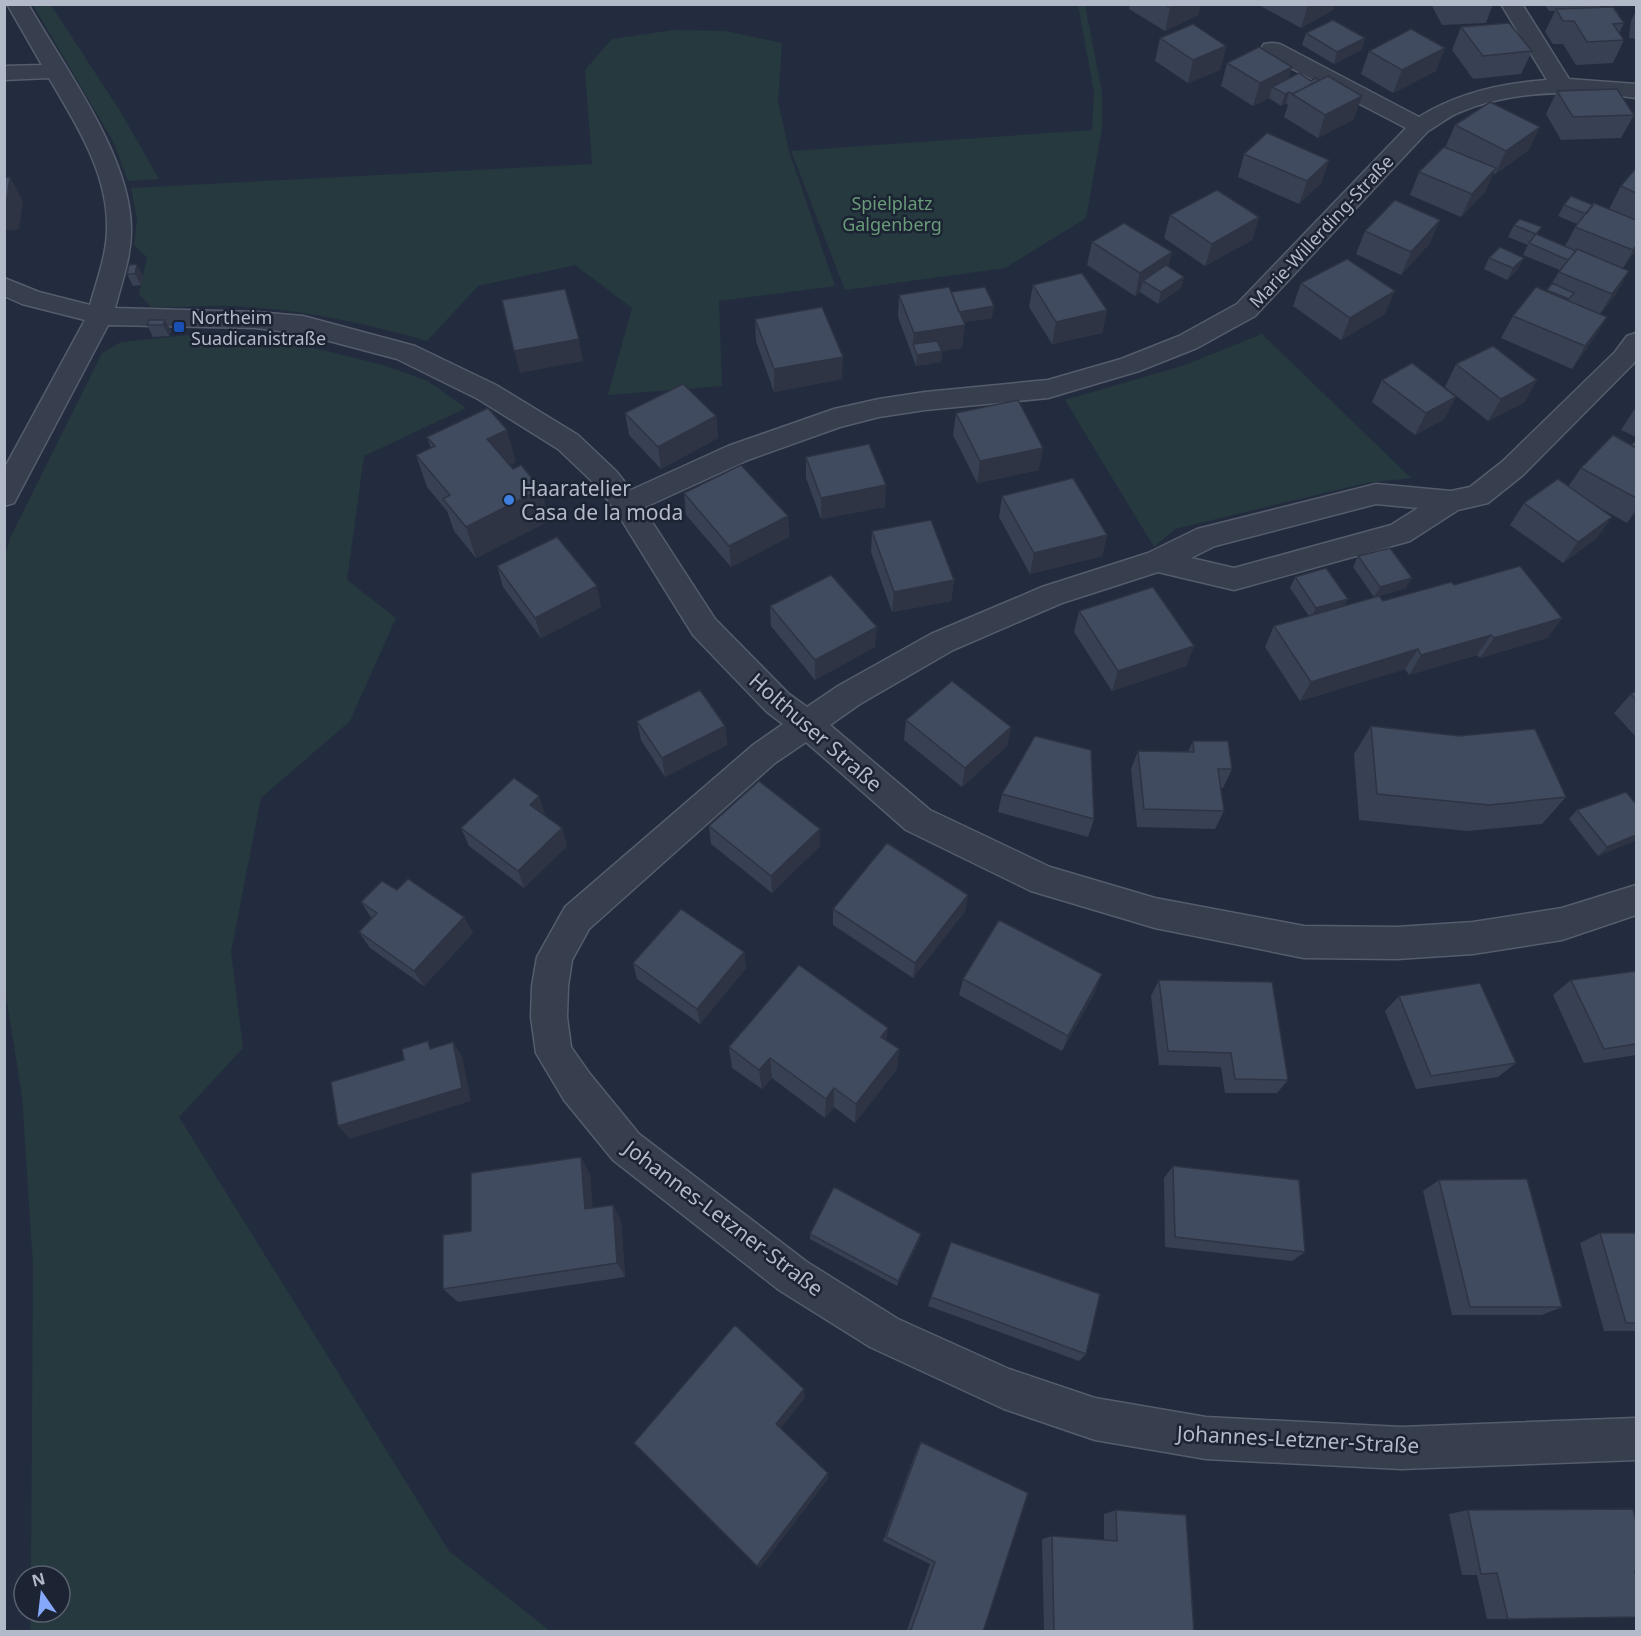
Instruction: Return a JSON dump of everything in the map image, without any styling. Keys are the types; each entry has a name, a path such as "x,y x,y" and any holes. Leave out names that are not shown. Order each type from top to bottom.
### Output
{"street":[{"path":"4,496 100,316 115,260 119,228 115,189 94,136 17,4"},
{"path":"1511,4 1562,86"},
{"path":"1272,49 1420,126"},
{"path":"4,73 54,71"},
{"name":"Marie-Willerding-Straße","path":"626,504 738,453 834,419 879,408 925,401 1048,389 1130,365 1188,342 1246,310 1420,126 1450,108 1486,96 1562,86 1610,87 1636,91"},
{"name":"Holthuser Straße","path":"4,286 30,298 100,316 256,320 303,324 406,352 487,392 568,442 606,478 626,504 704,627 778,703 806,723 918,820 1043,880 1155,914 1304,942 1397,943 1473,938 1562,924 1636,900"},
{"path":"1158,561 1234,579 1400,533 1451,501 1478,496 1513,468 1624,358 1636,342"},
{"name":"Johannes-Letzner-Straße","path":"1451,501 1376,494 1207,537 1158,561 1052,595 942,642 849,695 764,754 577,918 555,957 549,986 549,1017 554,1053 577,1087 626,1147 793,1276 884,1333 1004,1388 1095,1419 1206,1438 1401,1448 1636,1439"}],"green space":[{"path":"33,5 51,5 120,111 159,179 128,181 114,143"},
{"name":"Spielplatz Galgenberg","path":"1078,5 1085,5 1102,92 1102,129 1086,218 1005,268 845,290 791,151 1092,130 1094,92"},
{"path":"674,30 725,31 782,43 778,102 789,151 835,286 719,301 722,386 608,395 632,308 575,265 478,286 427,341 354,322 305,313 230,306 151,307 139,294 147,257 134,245 137,218 131,188 592,164 585,70 612,39"},
{"path":"199,334 289,342 383,365 428,381 466,408 364,456 347,580 396,618 350,721 261,798 231,952 243,1048 179,1117 449,1551 550,1631 30,1631 30,1624 72,1624 72,1564 31,1564 33,1265 22,1096 4,983 5,555 10,538 102,353 121,342"},
{"path":"1262,334 1411,478 1366,483 1175,529 1154,547 1065,400 1182,366"}],"building":[{"path":"1164,4 1176,4 1170,8"},
{"path":"1613,7 1624,23 1613,24 1624,40 1587,42 1574,21 1563,21 1556,9"},
{"path":"1333,20 1365,38 1337,52 1306,33"},
{"path":"1509,23 1532,51 1483,56 1461,27"},
{"path":"1193,24 1226,46 1193,60 1160,38"},
{"path":"1411,29 1445,48 1402,70 1369,51"},
{"path":"1259,47 1292,67 1260,83 1227,63"},
{"path":"1299,73 1311,81 1315,78 1319,80 1293,94 1289,92 1285,94 1272,87"},
{"path":"1328,76 1362,96 1325,115 1292,94"},
{"path":"1617,89 1634,115 1573,117 1557,91"},
{"path":"1490,102 1540,127 1506,151 1455,125"},
{"path":"1267,133 1329,160 1307,181 1244,154"},
{"path":"1444,147 1496,168 1472,194 1419,172"},
{"path":"1636,168 1636,193 1621,186"},
{"path":"10,177 6,206 4,206 4,178"},
{"path":"1217,190 1259,217 1212,244 1170,215"},
{"path":"1571,196 1593,205 1586,214 1564,205"},
{"path":"1395,200 1440,220 1411,252 1365,231"},
{"path":"1594,203 1636,220 1636,246 1633,250 1575,227"},
{"path":"1520,219 1542,227 1536,234 1514,225"},
{"path":"1124,223 1172,252 1140,273 1092,242"},
{"path":"1536,234 1576,251 1568,260 1529,243"},
{"path":"1500,247 1524,258 1513,268 1489,258"},
{"path":"1577,249 1629,271 1612,294 1559,272"},
{"path":"1347,259 1395,291 1350,318 1301,283"},
{"path":"137,264 135,274 127,274 129,265"},
{"path":"1166,265 1184,277 1161,292 1143,281"},
{"path":"1082,273 1107,310 1056,322 1033,285"},
{"path":"1552,283 1574,293 1569,299 1547,290"},
{"path":"949,287 965,325 914,333 899,295"},
{"path":"985,287 994,306 959,312 951,292"},
{"path":"1536,287 1607,317 1585,346 1513,316"},
{"path":"565,289 579,339 514,351 502,300"},
{"path":"822,307 843,357 774,369 755,319"},
{"path":"149,320 165,320 163,325 147,325"},
{"path":"937,341 942,351 917,355 913,344"},
{"path":"1493,346 1537,380 1501,399 1456,364"},
{"path":"1412,363 1456,397 1426,413 1382,380"},
{"path":"683,384 716,416 658,447 625,413"},
{"path":"1018,400 1043,448 980,461 956,413"},
{"path":"488,408 507,430 487,439 513,469 521,465 541,489 466,527 443,499 450,495 416,455 435,446 427,437"},
{"path":"1613,435 1636,448 1636,498 1581,468"},
{"path":"869,444 886,485 821,498 806,457"},
{"path":"741,465 788,516 729,546 684,493"},
{"path":"1073,478 1107,535 1034,553 1002,496"},
{"path":"1558,479 1612,517 1578,542 1524,503"},
{"path":"931,520 954,580 894,592 872,531"},
{"path":"557,537 597,586 535,618 497,566"},
{"path":"1390,548 1412,578 1380,587 1358,556"},
{"path":"1520,566 1562,618 1494,638 1491,635 1421,655 1418,649 1311,682 1274,626 1379,596 1383,601 1451,582 1454,585"},
{"path":"1326,568 1348,599 1316,608 1295,577"},
{"path":"831,575 877,627 815,660 770,606"},
{"path":"1153,587 1194,646 1118,671 1079,611"},
{"path":"952,681 1011,727 965,768 906,720"},
{"path":"700,690 725,726 662,758 637,721"},
{"path":"1371,726 1459,736 1535,729 1566,797 1489,805 1377,794"},
{"path":"1035,736 1091,750 1094,819 1002,794"},
{"path":"1193,741 1228,741 1232,769 1218,769 1224,811 1144,809 1138,751 1194,752"},
{"path":"514,778 539,796 530,805 562,828 518,871 461,828"},
{"path":"759,781 820,829 771,876 709,826"},
{"path":"1626,792 1636,804 1636,835 1607,847 1577,810"},
{"path":"887,843 968,895 915,963 833,909"},
{"path":"408,879 464,917 414,971 359,932 377,913 361,902 382,881 397,890"},
{"path":"681,909 744,952 697,1009 633,963"},
{"path":"999,920 1102,974 1068,1036 963,979"},
{"path":"799,965 888,1028 881,1037 899,1049 856,1104 834,1088 826,1099 770,1058 759,1070 729,1047"},
{"path":"1636,971 1636,1044 1604,1049 1571,980"},
{"path":"1159,980 1272,982 1288,1080 1235,1079 1231,1053 1168,1051"},
{"path":"1480,983 1516,1063 1431,1076 1399,996"},
{"path":"428,1041 430,1049 453,1042 462,1088 338,1126 331,1082 404,1060 402,1049"},
{"path":"581,1157 585,1209 613,1205 617,1263 443,1289 443,1235 471,1231 471,1173"},
{"path":"1173,1166 1299,1180 1305,1252 1175,1237"},
{"path":"1527,1179 1562,1307 1470,1307 1439,1180"},
{"path":"834,1187 921,1234 898,1281 810,1234"},
{"path":"1600,1233 1636,1233 1636,1323 1626,1323"},
{"path":"951,1242 1100,1294 1086,1354 931,1297"},
{"path":"735,1325 804,1389 776,1424 828,1473 757,1566 634,1443"},
{"path":"921,1442 1028,1493 983,1632 913,1632 911,1630 935,1562 886,1537"},
{"path":"1633,1509 1636,1521 1636,1617 1508,1619 1497,1573 1481,1574 1468,1510"},
{"path":"1116,1510 1186,1515 1194,1632 1054,1632 1052,1536 1117,1541"}],"place":[{"name":"Northeim Suadicanistraße","path":"179,327"},
{"name":"Haaratelier Casa de la moda","path":"509,500"}]}
